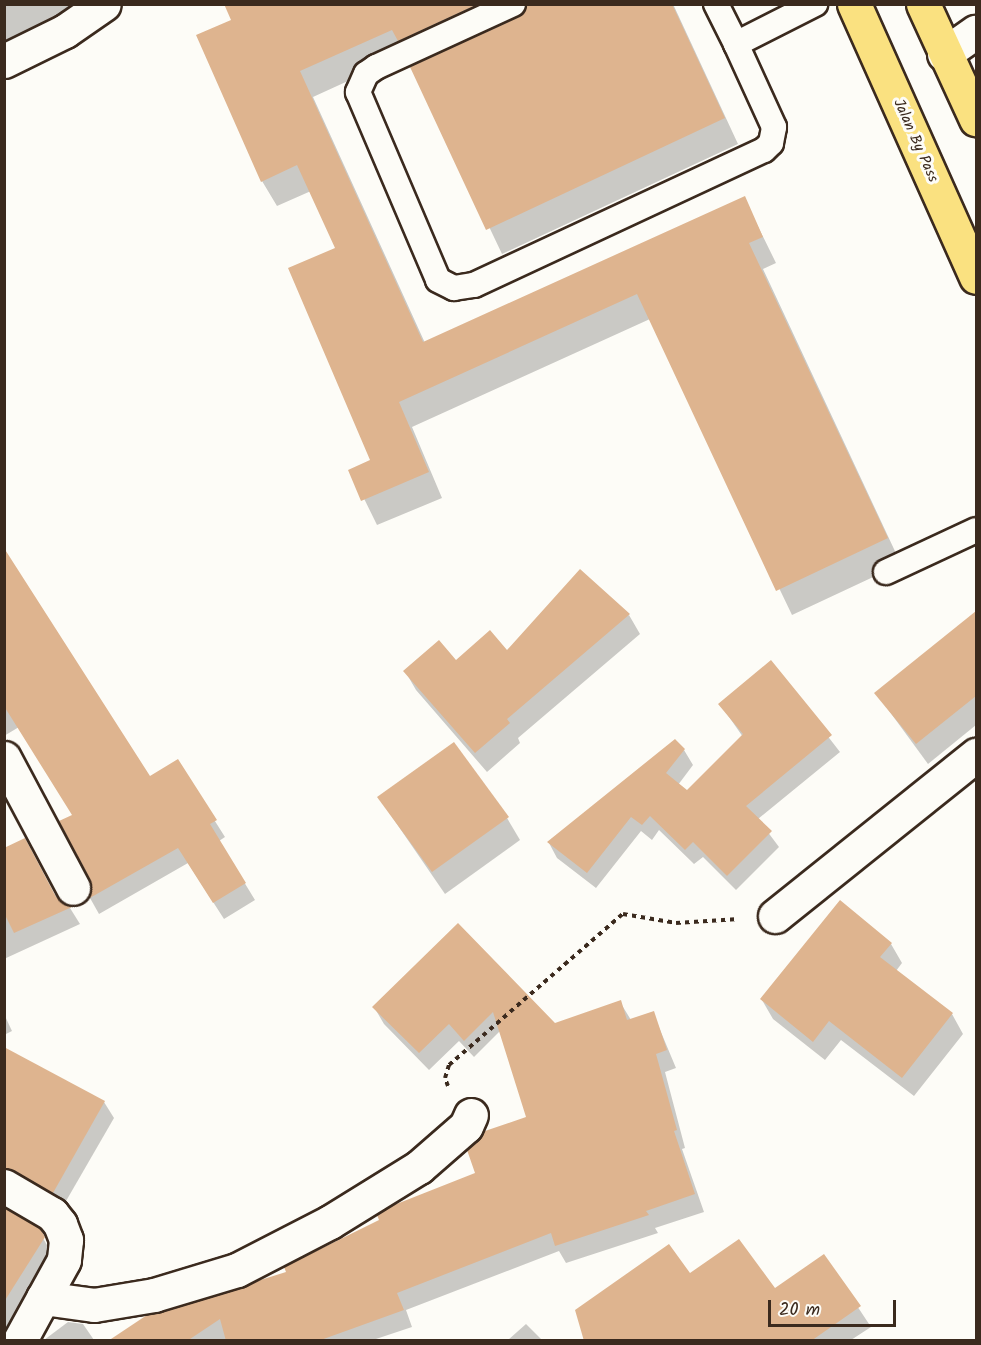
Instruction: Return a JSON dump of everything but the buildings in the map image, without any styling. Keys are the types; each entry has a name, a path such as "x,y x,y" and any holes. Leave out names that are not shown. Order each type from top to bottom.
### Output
{"highway":[{"name":"Jalan By Pass","path":"854,4 976,277"},
{"path":"923,4 944,54 976,119"}],"street":[{"path":"4,61 65,31 104,4"},
{"path":"944,54 976,32"},
{"path":"775,916 976,755"},
{"path":"4,758 73,888"},
{"path":"43,1298 94,1305 154,1295 237,1270 330,1222 419,1167 466,1126 471,1115"},
{"path":"4,1186 52,1214 60,1224 66,1240 64,1260 20,1341"}],"lane":[{"path":"513,4 376,67 361,81 358,92 438,280 454,288 474,285 764,150 771,143 774,128 716,4"},
{"path":"736,44 815,4"},
{"path":"886,572 976,530"}],"path":[{"path":"471,1115 447,1084 449,1065 623,914 676,923 775,916"}]}
